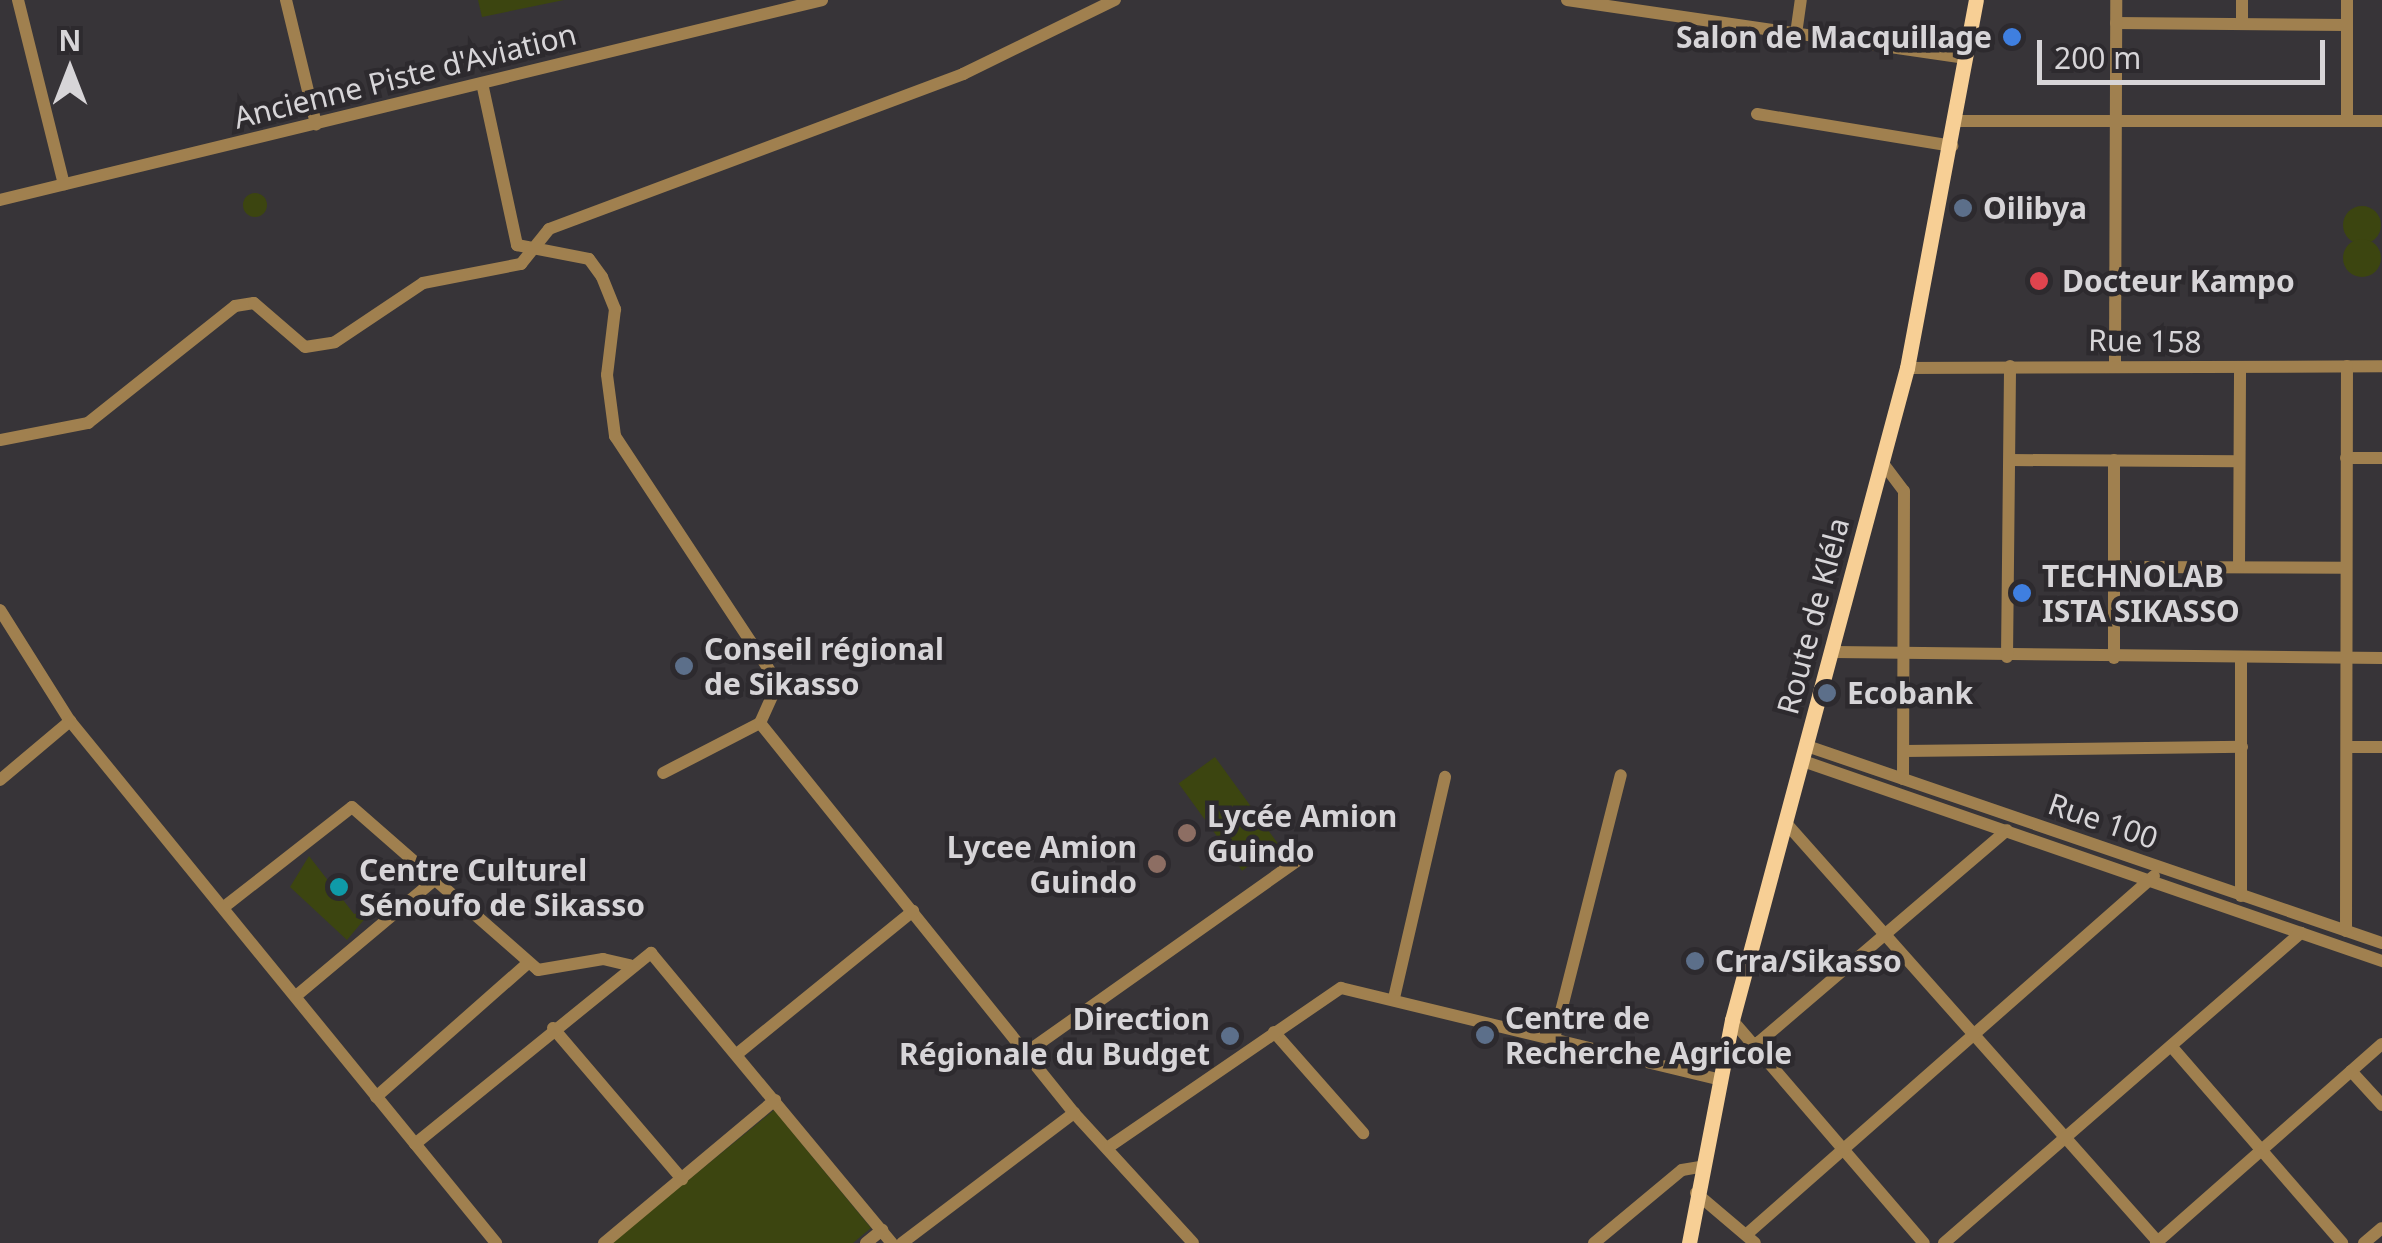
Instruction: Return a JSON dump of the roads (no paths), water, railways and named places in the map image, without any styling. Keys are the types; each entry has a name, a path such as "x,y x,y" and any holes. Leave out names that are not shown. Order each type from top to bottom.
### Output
{"main road":[{"name":"Route de Kléla","path":"1689,1243 1698,1167 1722,1058 1834,652 1907,368 1952,146 1976,0"}],"street":[{"path":"18,0 64,184"},
{"path":"286,0 316,124"},
{"name":"Ancienne Piste d'Aviation","path":"0,200 822,0"},
{"path":"0,440 88,423 236,306 254,303 306,347 335,342 424,283 522,264 549,229 963,74 1115,0"},
{"path":"1568,0 1966,58"},
{"path":"1796,34 1801,0"},
{"path":"2115,365 2116,0"},
{"path":"2242,0 2242,24"},
{"path":"2347,0 2347,121"},
{"path":"2116,23 2347,25"},
{"path":"482,84 517,245 534,252 589,259 602,277 615,309 608,375 615,436 774,671 779,692 760,723 663,773"},
{"path":"1757,114 1952,146"},
{"path":"1956,121 2382,121"},
{"path":"2008,657 2010,366"},
{"path":"2346,931 2347,366"},
{"name":"Rue 158","path":"1907,368 2382,366"},
{"path":"2238,567 2240,368"},
{"path":"2346,458 2382,458"},
{"path":"2010,460 2239,461"},
{"path":"2114,460 2114,658"},
{"path":"1882,462 1904,491 1903,779"},
{"path":"2113,567 2346,568"},
{"path":"0,610 70,721 496,1243"},
{"path":"1834,652 1902,656 2382,658"},
{"path":"2241,659 2242,896"},
{"path":"0,780 70,721"},
{"path":"760,723 1074,1113 1110,1146 1193,1243"},
{"path":"1904,751 2242,747"},
{"path":"2348,747 2382,747"},
{"path":"1805,754 2006,830 2382,960"},
{"name":"Rue 100","path":"1805,754 1903,779 2382,943"},
{"path":"1554,1039 1620,775"},
{"path":"1394,998 1445,777"},
{"path":"224,907 352,807 528,962 548,970 603,959 630,966"},
{"path":"1785,822 2157,1242 2382,1044"},
{"path":"1722,1058 1758,1042 2006,830"},
{"path":"1028,1052 1297,861"},
{"path":"1696,1194 1751,1238 1844,1149 2152,881 2156,866"},
{"path":"296,996 434,880"},
{"path":"737,1054 913,911"},
{"path":"1944,1243 2301,933"},
{"path":"415,1144 647,953 659,958 892,1243"},
{"path":"376,1097 528,962"},
{"path":"1110,1146 1341,988 1717,1079"},
{"path":"1732,1020 1758,1042 1924,1243"},
{"path":"553,1028 682,1179"},
{"path":"1274,1032 1363,1133"},
{"path":"2172,1046 2342,1243"},
{"path":"2351,1071 2382,1106"},
{"path":"604,1243 775,1100"},
{"path":"902,1243 1074,1113"},
{"path":"1594,1243 1682,1170 1698,1167"},
{"path":"2364,1243 2382,1228"},
{"path":"866,1243 882,1230"}],"place":[{"name":"Salon de Macquillage","path":"2012,37"},
{"name":"Oilibya","path":"1963,208"},
{"name":"Docteur Kampo","path":"2039,281"},
{"name":"TECHNOLAB ISTA SIKASSO","path":"2022,593"},
{"name":"Conseil régional de Sikasso","path":"684,666"},
{"name":"Ecobank","path":"1827,693"},
{"name":"Lycée Amion Guindo","path":"1187,833"},
{"name":"Lycee Amion Guindo","path":"1157,864"},
{"name":"Centre Culturel Sénoufo de Sikasso","path":"339,887"},
{"name":"Crra/Sikasso","path":"1695,961"},
{"name":"Centre de Recherche Agricole","path":"1485,1035"},
{"name":"Direction Régionale du Budget","path":"1230,1036"}]}
